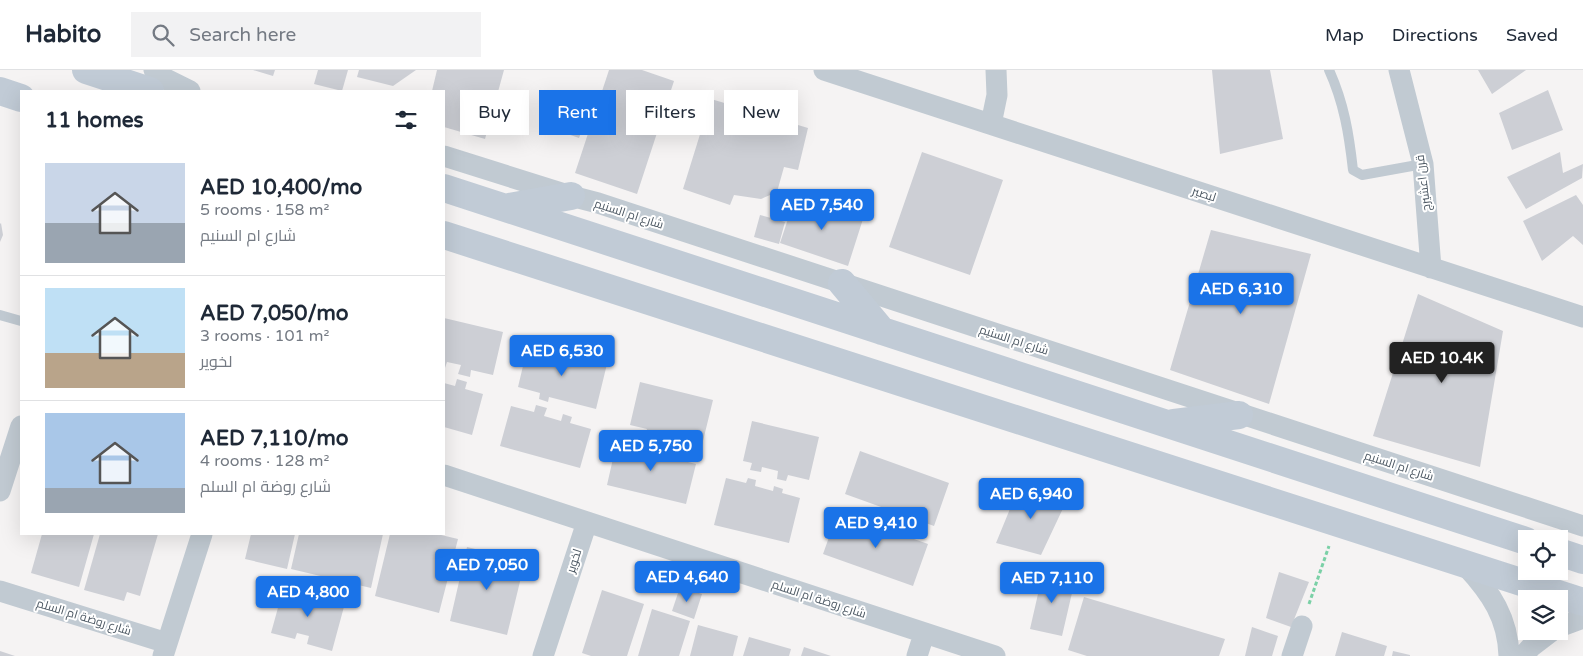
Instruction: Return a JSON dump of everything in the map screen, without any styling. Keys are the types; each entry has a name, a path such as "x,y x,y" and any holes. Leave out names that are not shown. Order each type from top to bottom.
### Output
{"main road":[{"path":"86,70 147,90"},
{"path":"0,91 20,98"},
{"path":"445,188 1518,538"},
{"path":"506,208 571,196"},
{"path":"445,235 1466,566 1583,602"},
{"path":"842,283 882,331"},
{"path":"1167,424 1239,415"},
{"path":"1568,555 1583,560"}],"street":[{"path":"154,70 164,78 188,90"},
{"name":"لبصير","path":"824,70 1583,317"},
{"path":"992,124 997,95 996,70"},
{"name":"قرن اعشيرج","path":"1399,70 1423,164 1431,268"},
{"name":"شارع ام السنيم","path":"445,156 598,203 1239,415 1583,526"},
{"path":"0,491 20,429"},
{"name":"شارع روضة ام السلم","path":"445,475 995,656"},
{"name":"لخوير","path":"543,656 587,522"},
{"name":"شارع روضة ام السلم","path":"0,591 165,650 202,535"},
{"path":"1466,566 1486,587 1500,614 1509,642 1509,656"},
{"path":"1568,624 1583,618"},
{"path":"1292,656 1302,626"},
{"path":"917,656 924,634"},
{"path":"1523,656 1540,640"}],"lane":[{"path":"1329,70 1338,89 1348,126 1353,170 1362,175 1423,164"},
{"path":"0,315 20,320"}],"path":[{"path":"1302,626 1337,523"}],"building":[{"path":"253,70 275,70 273,76"},
{"path":"318,70 348,70 342,90 314,84"},
{"path":"359,70 416,70 393,86 357,77"},
{"path":"437,70 504,70 498,90 460,90 460,132 445,127 445,90 432,90"},
{"path":"609,70 642,70 674,81 671,90 626,90 626,135 656,135 637,194 575,173 588,135 616,135 616,90 602,90"},
{"path":"1212,70 1270,70 1283,139 1220,154"},
{"path":"1478,70 1526,70 1492,94"},
{"path":"1548,90 1563,130 1512,150 1499,113"},
{"path":"714,100 724,103 724,135 798,135 798,125 808,128 798,170 784,167 777,192 761,199 734,195 730,205 683,189 700,135 714,135"},
{"path":"471,135 486,135 485,139"},
{"path":"922,152 1003,180 970,275 889,247"},
{"path":"1560,152 1563,173 1583,164 1582,178 1526,209 1507,177"},
{"path":"796,195 863,219 848,266 780,243"},
{"path":"1576,195 1583,205 1583,245 1573,236 1542,261 1523,221"},
{"path":"760,215 785,222 779,244 754,237"},
{"path":"0,224 3,235 0,242"},
{"path":"1211,230 1311,254 1269,404 1170,370"},
{"path":"1418,294 1503,331 1480,467 1373,436"},
{"path":"445,318 503,332 493,375 471,370 470,377 458,374 461,365 447,362 445,368"},
{"path":"528,345 607,364 596,409 549,397 548,402 539,399 540,393 518,387"},
{"path":"457,379 467,382 465,389 483,394 472,435 445,427 445,383 455,386"},
{"path":"640,382 713,400 702,445 681,440 680,445 670,443 673,435 657,431 655,437 645,435 647,429 630,425"},
{"path":"536,405 547,408 544,416 561,421 563,414 572,417 570,423 591,429 580,468 500,446 511,406 534,412"},
{"path":"752,421 819,437 809,480 788,475 786,481 777,479 778,471 762,467 761,472 750,470 752,463 743,461"},
{"path":"617,441 642,447 644,441 654,443 652,451 665,455 666,448 678,450 676,459 696,464 686,504 607,485"},
{"path":"860,451 949,483 934,526 845,494"},
{"path":"726,478 746,483 748,478 756,480 755,486 773,491 774,486 783,489 782,493 800,498 789,543 714,525"},
{"path":"1021,482 1066,502 1041,555 996,543"},
{"path":"838,512 928,544 913,586 823,554"},
{"path":"42,535 94,535 79,587 31,573"},
{"path":"100,535 158,535 140,596 127,592 124,601 84,590"},
{"path":"251,535 295,535 287,569 245,559"},
{"path":"299,535 383,535 371,588 291,569"},
{"path":"390,535 441,535 458,539 439,613 375,596"},
{"path":"467,547 525,561 507,635 450,621"},
{"path":"1043,572 1075,580 1062,636 1030,629"},
{"path":"1279,572 1309,582 1291,627 1266,618"},
{"path":"284,586 345,603 332,651 307,644 309,636 297,633 295,639 271,633"},
{"path":"680,587 702,594 694,619 672,611"},
{"path":"602,590 644,604 627,656 591,656 582,653"},
{"path":"1084,597 1225,639 1219,656 1087,656 1068,650"},
{"path":"652,609 690,621 679,656 638,656"},
{"path":"698,625 738,636 733,656 690,656"},
{"path":"1252,627 1278,636 1272,656 1245,656"},
{"path":"1342,632 1387,646 1384,656 1335,656"},
{"path":"749,637 791,649 789,656 743,656"},
{"path":"804,647 831,656 801,656"},
{"path":"0,651 15,656 0,656"},
{"path":"1393,651 1410,655 1410,656 1392,656"}]}
